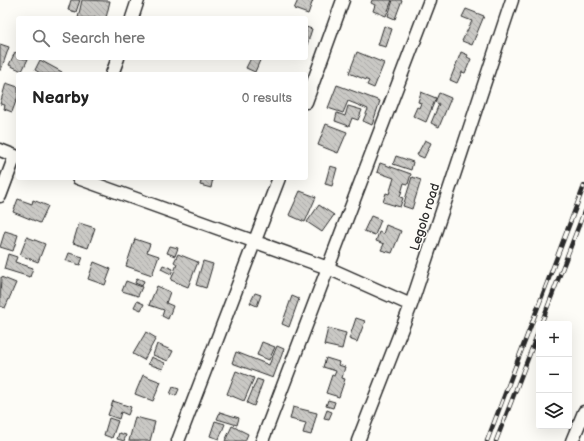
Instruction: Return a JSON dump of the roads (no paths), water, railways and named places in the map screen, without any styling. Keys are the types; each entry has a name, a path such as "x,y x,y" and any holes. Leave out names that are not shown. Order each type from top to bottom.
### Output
{"street":[{"path":"133,16 138,0"},
{"path":"308,96 343,0"},
{"path":"262,441 430,0"},
{"name":"Legolo road","path":"358,441 411,305 512,0"},
{"path":"113,72 117,60"},
{"path":"0,150 16,156"},
{"path":"0,196 16,158"},
{"path":"84,180 328,268 411,305"},
{"path":"178,441 278,180"},
{"path":"572,441 584,412"}],"railway":[{"path":"487,441 584,186"},
{"path":"542,321 584,212"},
{"path":"496,441 536,338"}]}
